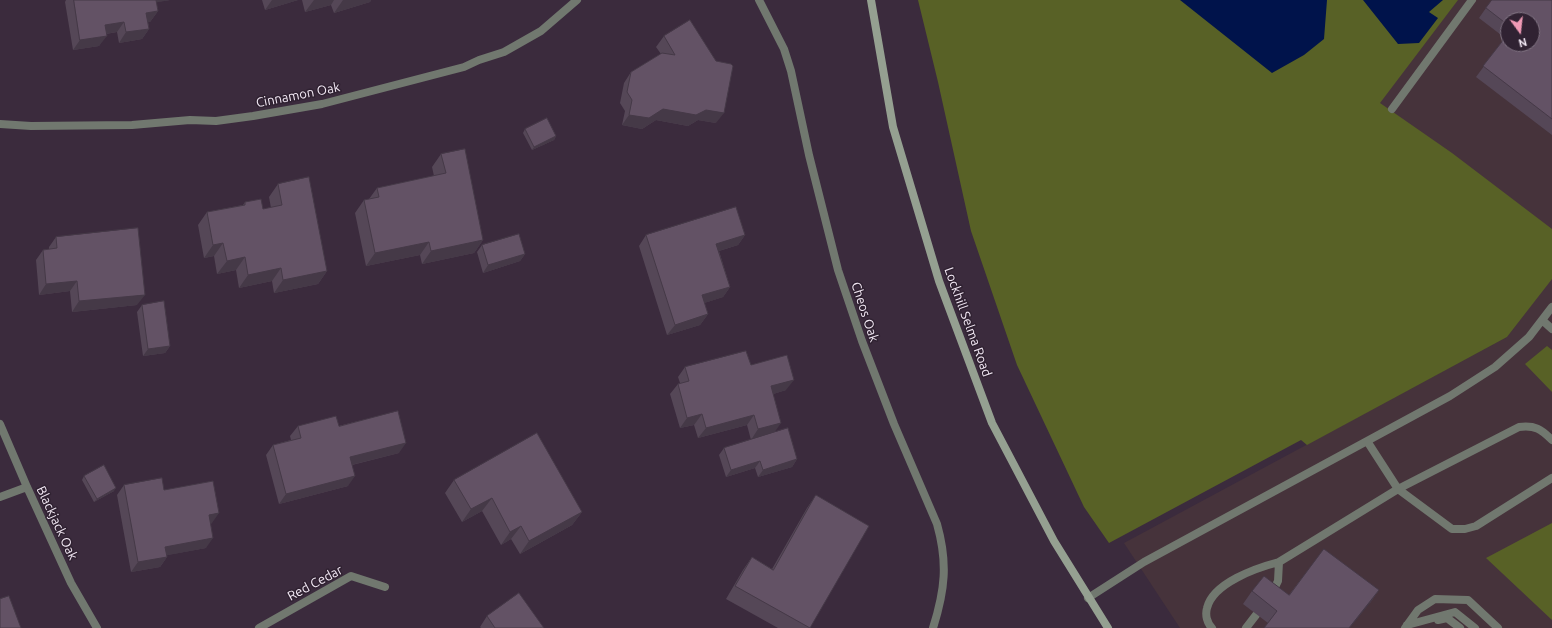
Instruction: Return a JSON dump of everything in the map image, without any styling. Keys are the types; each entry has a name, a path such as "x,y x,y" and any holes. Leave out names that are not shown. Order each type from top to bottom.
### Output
{"main road":[{"name":"Lockhill Selma Road","path":"871,0 893,127 939,281 992,423 1054,541 1108,628"}],"street":[{"name":"Cinnamon Oak","path":"0,124 32,126 132,125 190,120 216,120 253,116 322,104 464,67 479,60 504,52 541,31 577,0"},
{"name":"Cheos Oak","path":"759,0 784,49 791,71 809,155 838,270 862,341 894,424 937,524 942,542 945,574 942,603 933,628"},
{"path":"1392,110 1472,0"},
{"path":"1088,598 1144,562 1450,396 1495,367 1529,336 1552,307"},
{"path":"1542,320 1552,328"},
{"name":"Blackjack Oak","path":"0,424 71,583 97,628"},
{"path":"1212,628 1209,625 1206,613 1209,600 1223,586 1258,568 1279,562 1398,489 1519,427 1531,426 1544,432 1552,440"},
{"path":"1367,441 1398,489 1452,528 1465,529 1476,526 1552,478"},
{"path":"0,498 27,487"},
{"path":"1268,599 1278,582 1279,562"},
{"name":"Red Cedar","path":"259,628 351,576 385,587"},
{"path":"1406,626 1418,610 1435,599 1468,600 1498,628"},
{"path":"1406,626 1455,612 1475,628"},
{"path":"1246,628 1256,614"},
{"path":"1406,626 1447,618 1460,628"}],"shaded area":[{"path":"1180,0 1327,0 1324,39 1304,55 1272,73"},
{"path":"1363,0 1443,0 1429,12 1438,18 1419,43 1398,44"},
{"path":"1443,0 1552,0 1552,628 1180,628 1124,543 1507,337 1540,294 1340,141"}],"green space":[{"path":"918,0 1458,0 1380,103 1452,153 1552,229 1552,279 1507,337 1307,445 1301,440 1109,543 1084,507 1017,365 971,231"},
{"path":"1547,346 1552,350 1552,392 1525,364"},
{"path":"1552,523 1552,620 1486,558"}],"building":[{"path":"74,0 156,0 158,11 146,13 149,29 126,32 124,22 105,25 107,36 80,40"},
{"path":"1492,0 1552,0 1552,119 1483,66 1500,44 1500,52 1540,52 1540,12 1500,12 1500,19 1486,8"},
{"path":"690,20 716,61 731,64 733,66 724,113 706,110 696,115 663,109 649,118 629,115 632,100 627,92 631,72 662,53 675,55 664,36"},
{"path":"547,118 556,136 534,147 525,129"},
{"path":"465,149 483,240 431,251 429,242 375,253 364,200 379,197 377,188 446,173 441,154"},
{"path":"309,177 327,271 283,280 281,268 248,275 245,257 227,261 223,243 213,245 207,212 245,205 245,202 261,199 263,209 282,205 278,184"},
{"path":"736,207 745,235 716,244 730,287 702,295 708,314 675,325 646,235"},
{"path":"138,228 145,295 79,301 77,281 46,284 43,250 57,248 56,237"},
{"path":"519,234 525,254 488,265 482,245"},
{"path":"164,301 170,346 148,349 142,305"},
{"path":"746,351 751,365 787,355 794,380 771,386 781,423 758,429 754,415 706,428 702,414 687,418 678,384 689,381 685,367"},
{"path":"398,411 406,443 350,457 355,476 286,494 273,445 301,438 298,426 336,416 339,426"},
{"path":"788,428 797,459 763,470 760,461 731,470 724,448"},
{"path":"537,433 582,512 529,541 521,526 510,532 492,498 471,509 454,480"},
{"path":"104,465 116,488 97,499 84,476"},
{"path":"162,478 164,490 213,481 219,513 209,515 213,538 165,547 167,557 138,562 124,485"},
{"path":"816,495 869,526 810,628 735,586 752,557 773,570"},
{"path":"1324,549 1379,590 1349,628 1264,628 1277,611 1252,591 1264,576 1289,595"},
{"path":"519,593 544,628 495,628 487,616"},
{"path":"9,596 21,628 0,628 0,599"}]}
